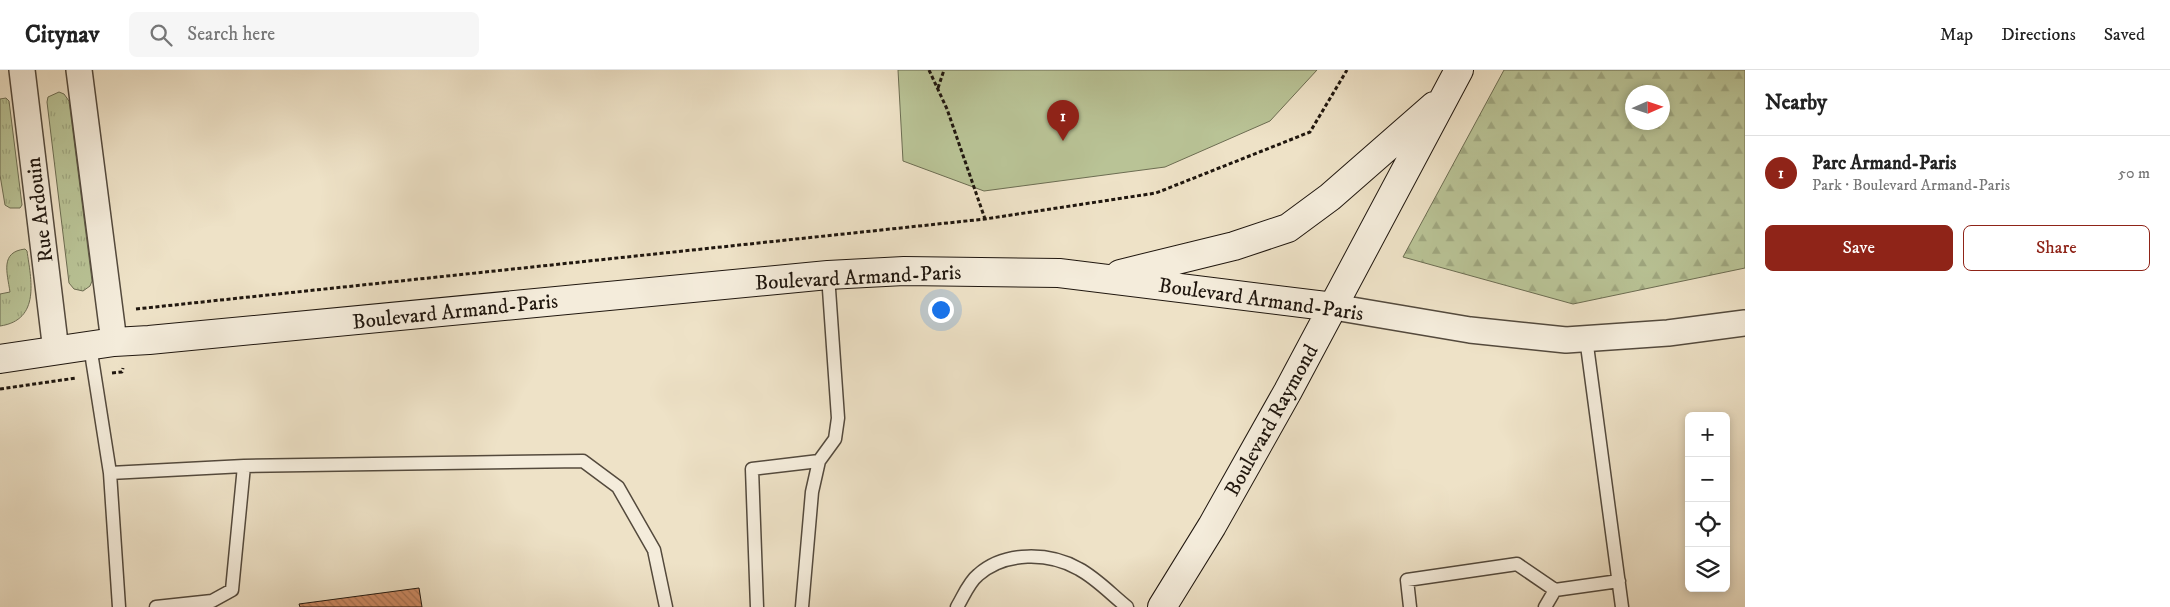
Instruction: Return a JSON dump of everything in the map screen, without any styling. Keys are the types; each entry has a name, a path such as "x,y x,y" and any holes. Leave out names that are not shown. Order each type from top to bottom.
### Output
{"street":[{"name":"Rue Ardouin","path":"22,70 56,351"},
{"path":"79,70 102,344"},
{"name":"Boulevard Raymond","path":"1162,607 1212,526 1334,308 1459,70"},
{"path":"1104,278 1234,246 1288,228 1330,197 1446,95"},
{"name":"Boulevard Armand-Paris","path":"0,360 102,344 828,275 904,271 1059,274 1104,278 1334,308 1470,330 1566,340 1668,333 1745,323"}],"lane":[{"path":"802,607 812,492 819,461 835,439 838,418 828,275"},
{"path":"1586,338 1622,607"},
{"path":"102,344 119,607"},
{"path":"110,473 244,466 583,461 618,487 654,550 666,607"},
{"path":"757,607 752,469 819,461"},
{"path":"156,607 212,601 232,590 244,466"},
{"path":"957,607 977,575 997,563 1022,556 1053,558 1080,569 1127,607"},
{"path":"1410,607 1406,580 1517,564 1555,590 1619,581"},
{"path":"1545,607 1555,590"}],"path":[{"path":"929,70 948,109 985,219"},
{"path":"938,88 944,70"},
{"path":"135,309 985,219 1156,193 1310,132 1347,70"}],"green space":[{"path":"898,70 1317,70 1270,121 1165,167 984,191 903,161"},
{"path":"1504,70 1745,70 1745,268 1573,304 1403,257"},
{"path":"59,92 64,94 69,101 92,281 90,286 83,291 74,289 69,283 47,102 48,97"},
{"path":"6,98 9,101 22,205 20,208 10,208 5,205 0,175 0,99"},
{"path":"25,249 27,251 31,285 28,307 22,316 13,322 0,326 0,294 10,292 7,270 8,259 17,251"}],"building":[{"path":"419,588 422,607 300,607 299,604"}],"place":[{"name":"Parc Armand-Paris","path":"1063,141"}]}
